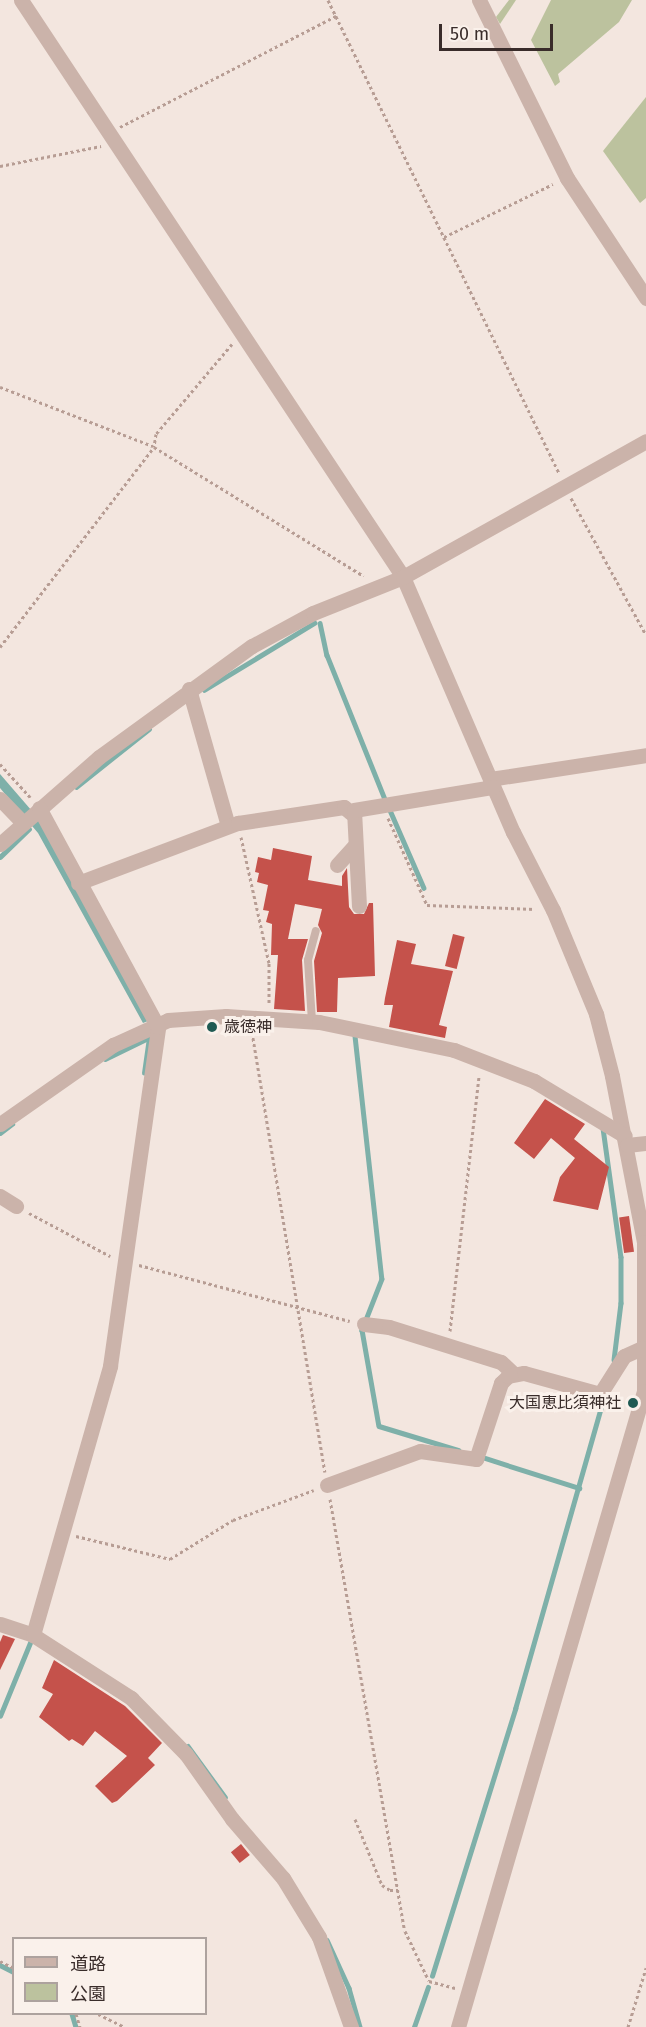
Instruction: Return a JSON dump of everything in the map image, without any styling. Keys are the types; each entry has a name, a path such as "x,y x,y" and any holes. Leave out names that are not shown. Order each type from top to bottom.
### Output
{"street":[{"path":"21,0 403,577 491,783 531,871 553,910 596,1014 626,1140 644,1242 646,1307 642,1348 642,1400 458,2027"},
{"path":"479,0 567,178 646,298"},
{"path":"0,844 31,815 189,689 284,628 403,577 646,441"},
{"path":"189,689 233,824"},
{"path":"351,813 358,807 646,755"},
{"path":"0,799 31,815 78,883 158,1028 121,1260 110,1366 33,1635"},
{"path":"78,883 233,824 344,807 351,813 359,906"},
{"path":"337,865 354,846"},
{"path":"0,1124 113,1045 158,1028 202,1016 249,1017 312,1021 434,1044 481,1059 534,1081 626,1140 646,1143"},
{"path":"0,1196 16,1206"},
{"path":"364,1324 389,1327 501,1362 513,1373 600,1394 624,1356 642,1348"},
{"path":"327,1485 420,1451 476,1459 501,1383 513,1373"},
{"path":"0,1624 33,1635 131,1698 186,1754 232,1819 283,1878 319,1937 351,2027"}],"lane":[{"path":"312,1021 308,960 316,931"}],"path":[{"path":"328,0 565,486 646,635"},
{"path":"0,166 112,138 336,16"},
{"path":"444,237 567,178"},
{"path":"0,647 154,447 156,434 241,333"},
{"path":"0,387 154,447 369,579 376,588"},
{"path":"0,764 31,815"},
{"path":"381,803 427,905 553,910"},
{"path":"233,824 269,963 268,1018"},
{"path":"249,1017 327,1485 405,1931 427,1979 469,1992"},
{"path":"446,1345 481,1059"},
{"path":"16,1206 121,1260 364,1324"},
{"path":"63,1533 170,1559 233,1520 327,1485"},
{"path":"355,1819 382,1885 390,1890 398,1890"},
{"path":"628,2027 646,1968"},
{"path":"102,2015 125,2027"}],"green space":[{"path":"509,0 516,0 500,24 496,17"},
{"path":"551,0 632,0 619,22 558,74 560,82 555,86 531,40"},
{"path":"646,97 646,198 640,203 603,151"}],"water":[{"path":"0,774 38,818 148,1021 143,1023 38,833 0,788"}],"building":[{"path":"273,848 312,856 308,880 342,886 342,876 347,868 349,907 354,914 364,914 369,903 373,903 375,976 338,978 337,1012 317,1012 314,961 322,933 318,925 322,909 295,904 288,939 308,939 302,960 305,1011 274,1009 278,955 271,955 272,924 266,922 269,911 263,910 268,885 257,882 259,873 255,872 258,857 271,860"},
{"path":"453,934 465,937 457,969 445,966"},
{"path":"397,940 416,944 411,964 453,971 439,1025 447,1027 445,1038 389,1027 393,1005 384,1005"},
{"path":"545,1099 585,1124 574,1139 609,1167 598,1210 553,1201 560,1177 575,1158 551,1138 534,1159 514,1143"},
{"path":"629,1216 634,1252 624,1253 619,1217"},
{"path":"3,1635 15,1639 0,1670 0,1642"},
{"path":"54,1660 125,1706 162,1743 148,1758 155,1765 117,1801 112,1803 95,1786 127,1756 95,1731 83,1746 72,1739 69,1741 39,1717 53,1694 42,1688"},
{"path":"241,1844 250,1855 240,1863 231,1852"}],"waterway":[{"path":"204,690 314,623"},
{"path":"320,623 327,655 385,799"},
{"path":"76,787 149,729"},
{"path":"389,808 424,888"},
{"path":"0,857 29,829"},
{"path":"144,1073 150,1031"},
{"path":"355,1036 382,1279 362,1330 379,1426 458,1450"},
{"path":"105,1059 148,1038"},
{"path":"0,1133 12,1124"},
{"path":"603,1128 621,1257 621,1303 614,1360"},
{"path":"432,1976 515,1709 604,1397"},
{"path":"485,1458 579,1488"},
{"path":"0,1716 30,1643"},
{"path":"188,1746 225,1797"},
{"path":"327,1940 349,1988 360,2027"},
{"path":"0,1965 12,1971"},
{"path":"414,2027 428,1987"},
{"path":"72,2015 76,2027"}],"place":[{"name":"歳徳神","path":"212,1027"},
{"name":"大国恵比須神社","path":"633,1403"}]}
